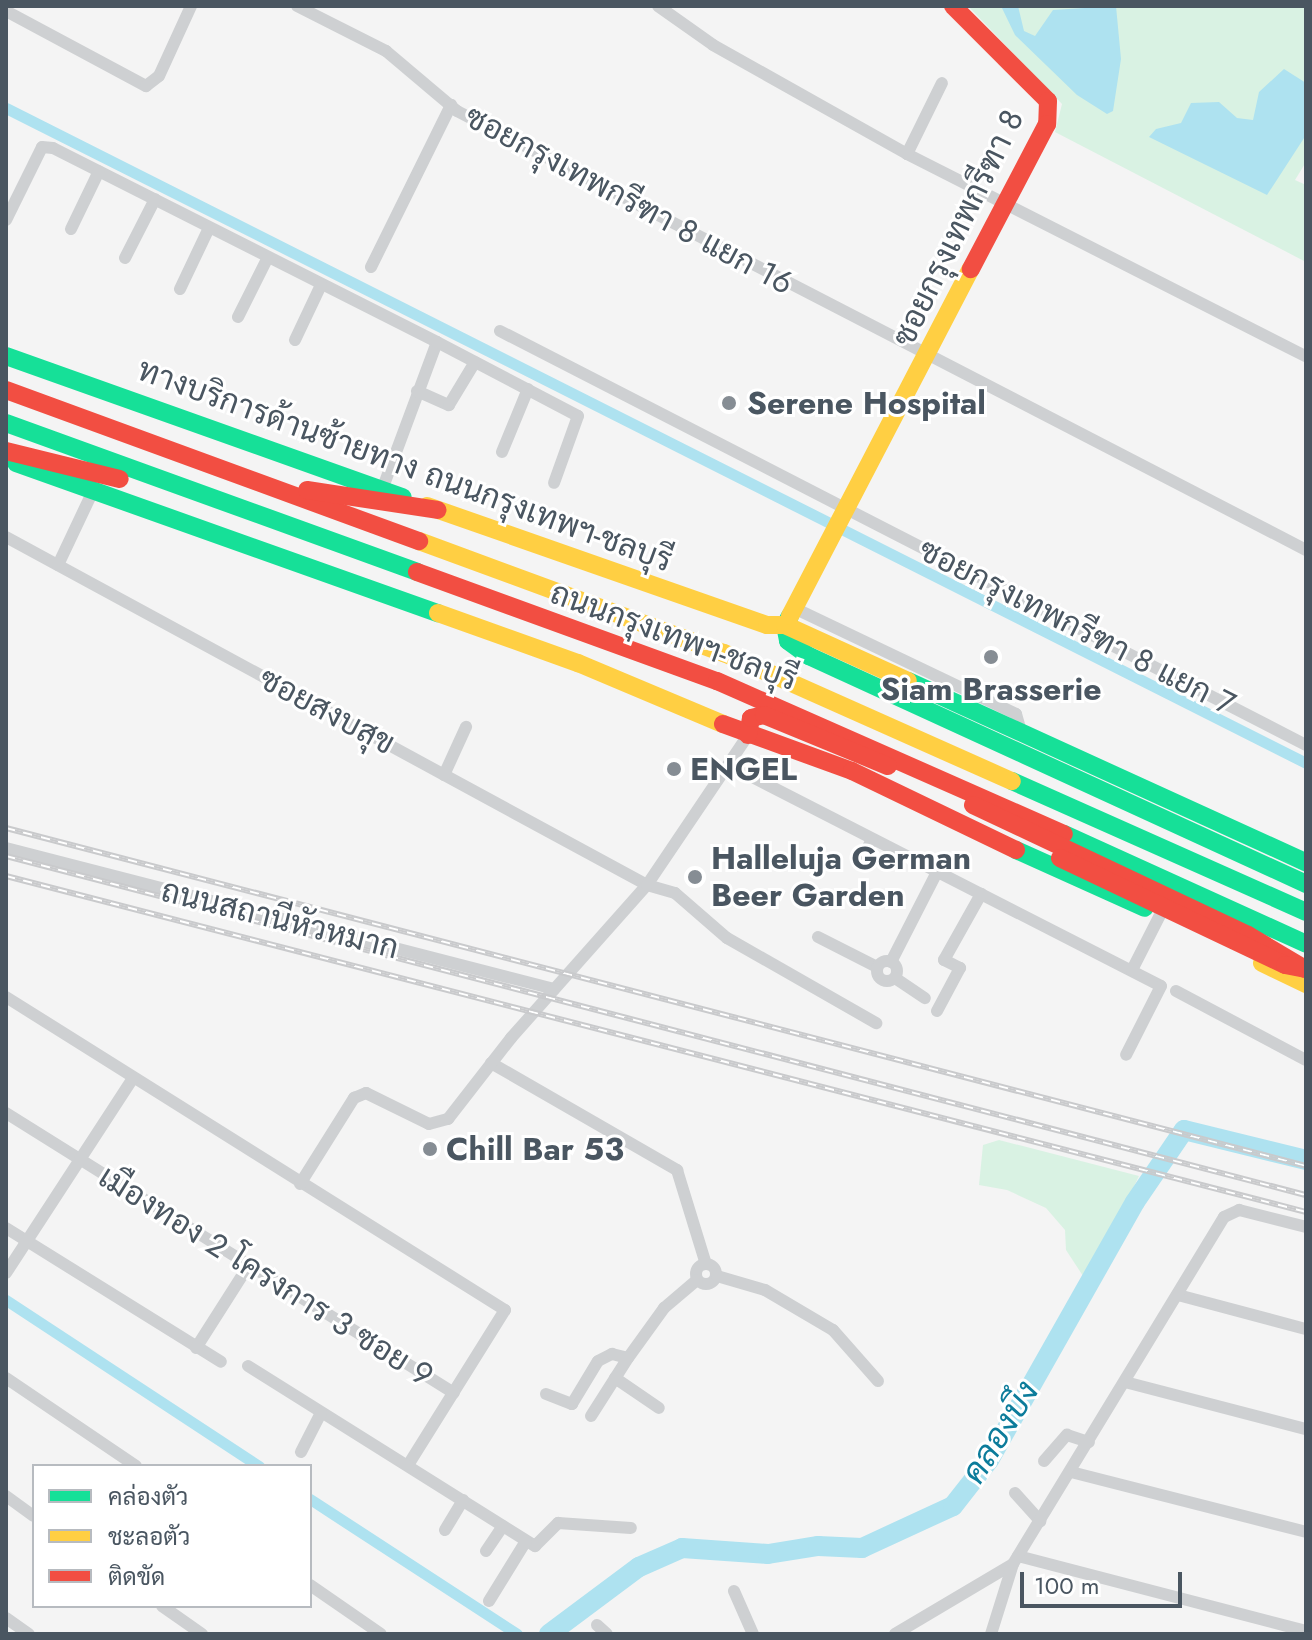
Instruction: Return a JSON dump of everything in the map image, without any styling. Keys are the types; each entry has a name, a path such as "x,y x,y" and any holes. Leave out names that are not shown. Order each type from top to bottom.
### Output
{"main road":[{"name":"ซอยกรุงเทพกรีฑา 8","path":"785,625 929,357 1047,124 1048,101 953,6"},
{"name":"ทางบริการด้านซ้ายทาง ถนนกรุงเทพฯ-ชลบุรี","path":"6,356 767,625 785,625 1306,862"},
{"name":"ถนนกรุงเทพฯ-ชลบุรี","path":"6,390 724,653 1306,912"},
{"name":"ถนนกรุงเทพฯ-ชลบุรี","path":"6,423 832,728 1306,944"},
{"path":"6,451 243,510"},
{"path":"6,460 578,663 748,735 958,811 1285,965 1306,970"},
{"path":"253,482 437,510"},
{"path":"785,625 792,646 809,656 1306,882"},
{"path":"805,634 809,656"},
{"path":"890,693 890,683 899,676"},
{"path":"941,695 987,725 1306,882"},
{"path":"748,735 751,718 764,715 814,735 1234,928 1306,970"},
{"path":"852,771 913,804 1306,984"}],"street":[{"path":"6,11 146,86 159,76 191,6"},
{"name":"ซอยกรุงเทพกรีฑา 8 แยก 16","path":"297,6 386,51 451,105 929,357 1306,550"},
{"path":"658,6 713,45 907,154 1306,356"},
{"path":"907,154 942,83"},
{"path":"371,267 451,105"},
{"path":"6,220 42,147 99,171 578,416 554,483"},
{"path":"71,229 99,171"},
{"path":"125,258 155,199"},
{"path":"180,289 209,228"},
{"path":"238,317 267,259"},
{"path":"295,340 321,285"},
{"name":"ซอยกรุงเทพกรีฑา 8 แยก 7","path":"500,331 843,520 1306,745"},
{"path":"382,490 437,342"},
{"path":"417,391 449,405 475,362"},
{"path":"502,452 528,389"},
{"path":"58,565 93,491"},
{"name":"ซอยสงบสุข","path":"6,537 647,885 675,893 727,938 876,1023"},
{"path":"794,608 1016,714 1021,731"},
{"path":"444,775 466,727"},
{"path":"300,1184 354,1098 366,1093 381,1097 438,1125 647,885 748,735"},
{"path":"729,765 1161,986 1126,1055"},
{"path":"862,859 872,839"},
{"name":"ถนนสถานีหัวหมาก","path":"6,848 554,989"},
{"path":"818,937 877,967 891,962 937,872"},
{"path":"937,1011 960,968 944,960 981,894"},
{"path":"1132,970 1160,915"},
{"path":"891,962 897,969 895,978"},
{"path":"877,967 879,979 895,978 925,998"},
{"path":"1176,991 1306,1060"},
{"path":"6,997 505,1310 408,1465"},
{"path":"491,1063 677,1170 706,1264 717,1276 765,1290 833,1330 878,1381"},
{"path":"6,1273 77,1158 133,1078"},
{"name":"เมืองทอง 2 โครงการ 3 ซอย 9","path":"6,1113 247,1268 454,1393"},
{"path":"991,1634 1016,1560 1233,1210 1306,1227"},
{"path":"6,1228 221,1362"},
{"path":"591,1416 664,1308 697,1280 698,1268 706,1264"},
{"path":"196,1348 247,1268"},
{"path":"697,1280 707,1284 717,1276"},
{"path":"1178,1295 1306,1329"},
{"path":"546,1394 572,1404 598,1361 612,1354 628,1358"},
{"path":"248,1366 540,1547 554,1525 565,1522 631,1528"},
{"path":"6,1378 133,1464"},
{"path":"615,1378 659,1408"},
{"path":"1125,1382 1306,1429"},
{"path":"301,1452 321,1413"},
{"path":"1044,1461 1067,1435 1089,1442"},
{"path":"1071,1472 1306,1532"},
{"path":"1015,1493 1040,1521"},
{"path":"6,1496 32,1515"},
{"path":"445,1530 463,1500"},
{"path":"486,1551 503,1526"},
{"path":"489,1601 526,1541"},
{"path":"895,1634 1016,1560 1306,1631"},
{"path":"312,1586 381,1634"},
{"path":"734,1591 753,1634"},
{"path":"165,1608 202,1634"},
{"path":"6,1618 29,1634"},
{"path":"597,1625 607,1634"}],"green space":[{"path":"968,6 1306,6 1306,162 1295,180 1306,185 1306,262 1055,132 1062,104"},
{"path":"999,1140 1139,1176 1087,1282 1066,1250 1065,1230 1046,1208 1007,1190 979,1185 983,1145"}],"water":[{"path":"1001,6 1018,6 1024,31 1035,36 1053,10 1116,6 1121,59 1113,111 1107,114 1077,95 1015,35"},
{"path":"1284,69 1306,83 1306,135 1267,195 1149,137 1156,129 1181,123 1191,103 1219,102 1237,118 1253,120 1259,92"}],"waterway":[{"path":"6,108 1306,763"},
{"name":"คลองบึง","path":"549,1634 639,1567 682,1548 768,1554 818,1546 862,1548 953,1506 989,1460 1135,1202 1184,1130 1306,1160"},
{"path":"6,1300 256,1464"},
{"path":"312,1500 517,1634"}],"railway":[{"path":"6,828 1306,1166"},
{"path":"6,856 1306,1195"},
{"path":"6,876 1306,1212"}],"traffic: fast":[{"path":"6,356 403,497"},
{"path":"6,423 417,572"},
{"path":"16,463 438,613"},
{"path":"790,616 785,625 788,641 809,656 1306,884"},
{"path":"908,681 1306,862"},
{"path":"1012,781 1306,912"},
{"path":"1064,834 1306,944"},
{"path":"1016,850 1145,908"}],"traffic: slow":[{"path":"790,616 971,269"},
{"path":"427,506 767,625 785,625 908,681"},
{"path":"419,541 724,653 1012,781"},
{"path":"438,613 578,663 723,724"},
{"path":"1262,963 1306,984"}],"traffic: jam":[{"path":"953,6 1048,101 1047,124 971,269"},
{"path":"6,390 419,541"},
{"path":"6,451 120,479"},
{"path":"307,490 437,510"},
{"path":"417,572 717,681 1064,834"},
{"path":"748,735 751,718 764,715 888,766"},
{"path":"723,724 852,771 1016,850"},
{"path":"973,805 1248,935 1305,969"},
{"path":"1060,858 1285,965 1306,969"}],"place":[{"name":"Serene Hospital","path":"729,403"},
{"name":"Siam Brasserie","path":"991,657"},
{"name":"ENGEL","path":"674,769"},
{"name":"Halleluja German Beer Garden","path":"695,877"},
{"name":"Chill Bar 53","path":"430,1149"}]}
